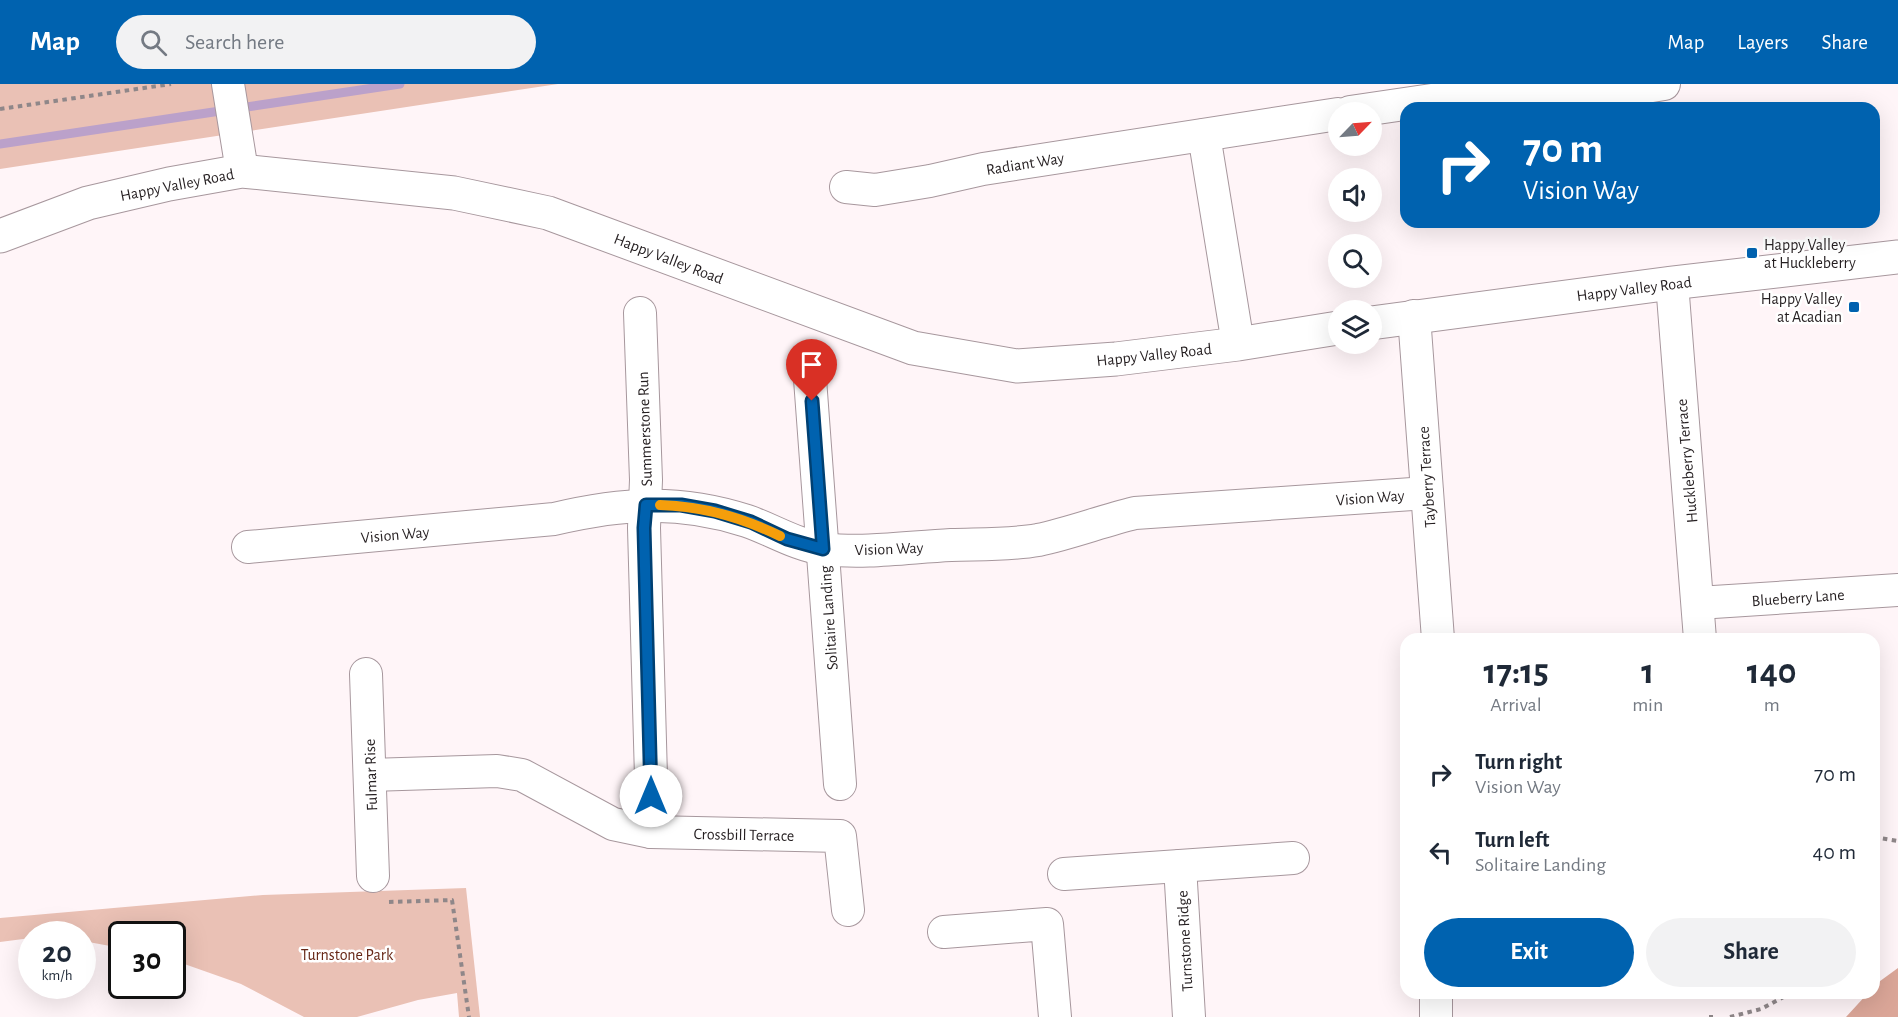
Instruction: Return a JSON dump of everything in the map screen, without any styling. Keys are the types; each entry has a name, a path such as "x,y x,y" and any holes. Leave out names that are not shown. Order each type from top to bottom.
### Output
{"main road":[{"name":"Happy Valley Road","path":"0,236 88,203 169,184 242,171 454,193 548,213 913,348 1017,366 1116,359 1238,344 1328,330"},
{"name":"Happy Valley Road","path":"1382,321 1672,283 1898,257"}],"street":[{"path":"228,84 242,171"},
{"path":"1418,102 1480,93 1604,94 1664,84"},
{"path":"1382,107 1400,105"},
{"name":"Radiant Way","path":"846,187 875,190 982,169 1328,116"},
{"path":"1204,135 1238,344"},
{"name":"Huckleberry Terrace","path":"1672,283 1700,633"},
{"name":"Summerstone Run","path":"640,313 646,505 644,528 651,832"},
{"name":"Tayberry Terrace","path":"1414,316 1438,633"},
{"name":"Solitaire Landing","path":"810,379 840,784"},
{"name":"Vision Way","path":"248,547 554,519 589,511 646,505 681,505 715,511 751,522 787,539 823,549 861,550 1034,541 1135,513 1427,493"},
{"name":"Blueberry Lane","path":"1698,603 1898,590"},
{"name":"Fulmar Rise","path":"366,675 373,876"},
{"name":"Crossbill Terrace","path":"370,775 497,771 522,775 613,824 651,832 840,836 848,910"},
{"path":"1064,874 1293,858"},
{"name":"Turnstone Ridge","path":"1180,866 1189,1017"},
{"path":"944,932 1047,924 1055,1017"},
{"path":"1436,999 1436,1017"}],"path":[{"path":"0,109 171,84"},
{"path":"1880,838 1898,841"},
{"path":"397,903 452,900 469,1017"},
{"path":"1730,1017 1761,1009 1780,999"}],"green space":[{"path":"0,84 558,84 0,169"},
{"name":"Turnstone Park","path":"466,888 480,1017 459,1017 457,993 418,1000 357,1017 304,1017 241,984 186,965 186,921 108,921 108,946 96,943 96,921 18,921 18,940 0,942 0,918 263,895"}],"shaded area":[{"path":"1898,968 1898,1017 1846,1017 1862,999 1880,999 1880,981"}],"waterway":[{"path":"0,144 400,84"}],"slow traffic":[{"path":"660,505 681,505 715,511 751,522 780,536"}],"place":[{"name":"Happy Valley at Huckleberry","path":"1752,253"},
{"name":"Happy Valley at Acadian","path":"1854,307"}],"route":[{"path":"651,796 644,528 646,505 681,505 715,511 751,522 787,539 823,549 812,401"}]}
